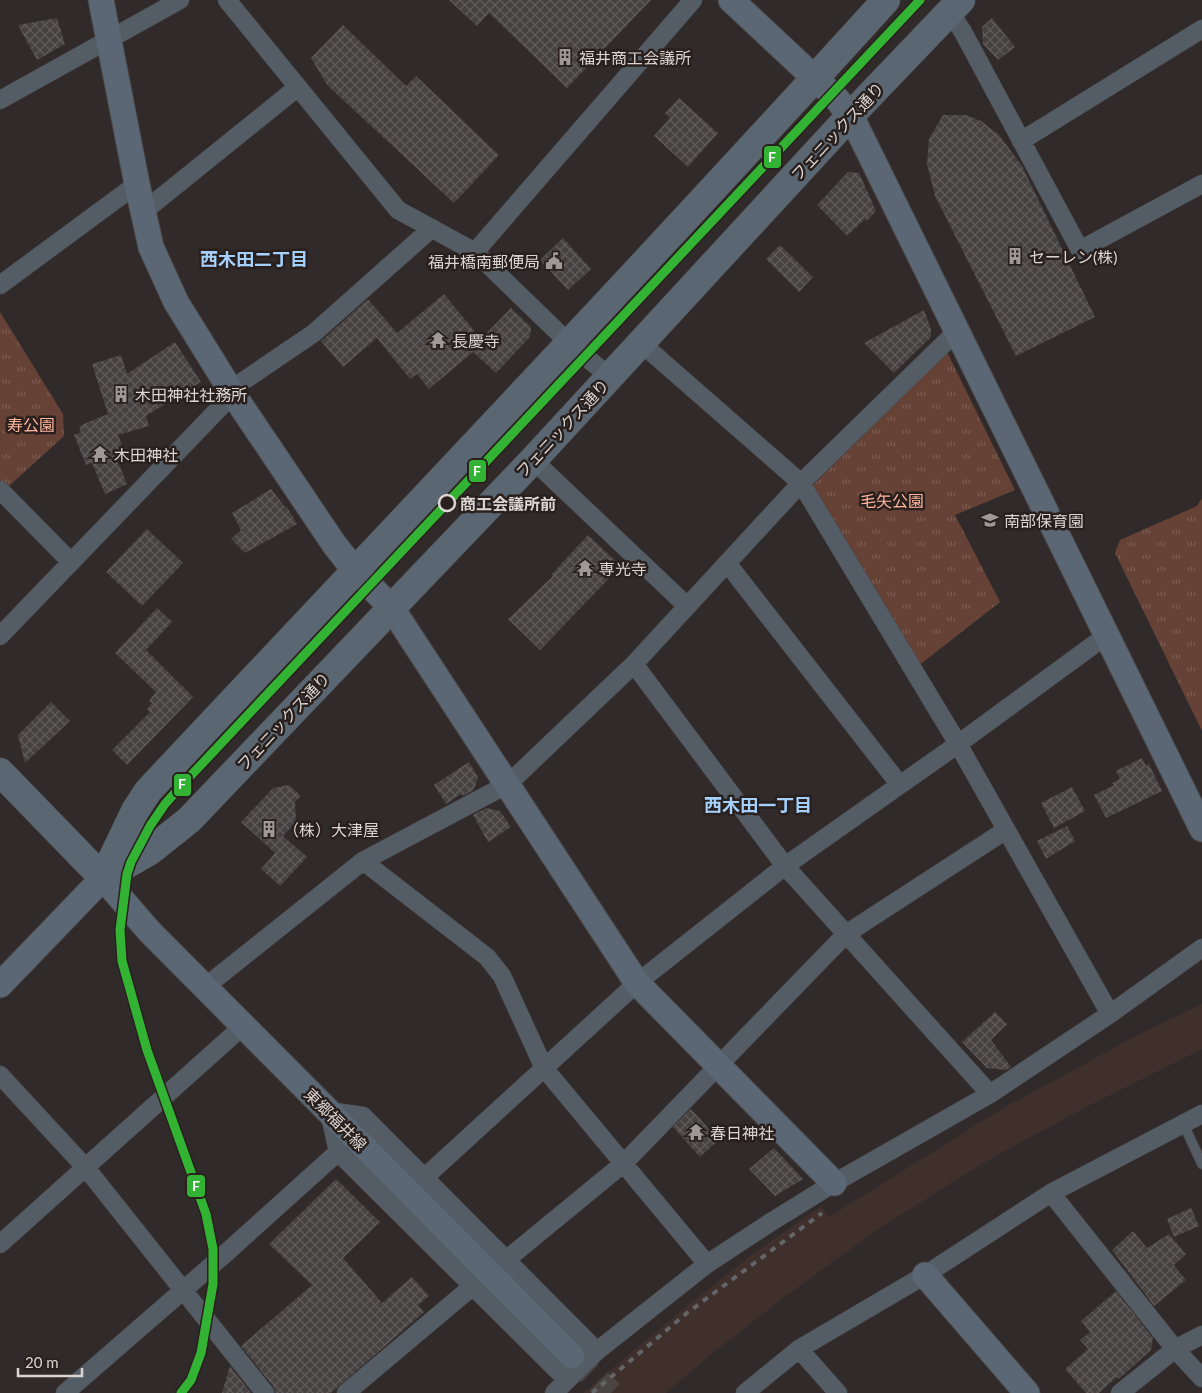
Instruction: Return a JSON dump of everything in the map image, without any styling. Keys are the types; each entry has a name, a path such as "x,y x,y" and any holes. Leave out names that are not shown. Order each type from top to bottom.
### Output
{"main road":[{"name":"フェニックス通り","path":"103,878 135,811 148,791 569,343 886,0"},
{"name":"フェニックス通り","path":"103,878 150,851 189,820 533,460 954,4"},
{"path":"0,772 103,878"}],"street":[{"path":"101,0 143,212 152,248 176,302 232,392 334,544 355,571 391,607 637,983 834,1183"},
{"path":"0,100 180,0"},
{"path":"227,0 398,210 475,252 569,343 610,377"},
{"path":"475,252 693,0"},
{"path":"731,0 843,105 864,140 1202,829"},
{"path":"954,4 963,32 1080,250 1202,184"},
{"path":"1021,141 1202,29"},
{"path":"143,212 298,87"},
{"path":"0,285 137,184"},
{"path":"0,636 232,392 314,333 432,228"},
{"path":"205,987 363,861 508,784 634,664 801,483 958,330"},
{"path":"641,343 801,483 958,744 1110,1014"},
{"path":"533,460 687,606"},
{"path":"0,490 71,562"},
{"path":"727,563 900,785"},
{"path":"424,1178 637,983 785,866 1107,636"},
{"path":"634,664 785,866 990,1094"},
{"path":"506,1260 624,1163 846,934 1006,830"},
{"path":"363,861 487,957 502,976 544,1068 708,1264"},
{"name":"フェニックス通り","path":"0,986 103,878"},
{"name":"東郷福井線","path":"103,878 150,932 572,1356"},
{"path":"554,1393 597,1350 708,1264 834,1183 990,1094 1110,1014 1202,948"},
{"path":"0,1244 243,1026"},
{"path":"0,1075 86,1168 265,1393"},
{"path":"567,1380 338,1152 329,1111 363,1116 597,1350"},
{"path":"745,1393 799,1349 925,1275 1051,1193 1202,1114"},
{"path":"65,1393 226,1253 338,1152"},
{"path":"1051,1193 1175,1349 1202,1378"},
{"path":"925,1275 1027,1393"},
{"path":"346,1393 473,1286"},
{"path":"1120,1393 1175,1349 1202,1334"},
{"path":"799,1349 838,1393"}],"lane":[{"path":"1182,1123 1202,1164"}],"shaded area":[{"path":"1202,1004 1202,1049 1086,1107 985,1162 880,1228 783,1298 666,1393 583,1393 688,1305 753,1254 821,1206 829,1217 1000,1110 1136,1036"}],"green space":[{"name":"寿公園","path":"0,312 63,414 64,436 7,488 0,481"},
{"name":"毛矢公園","path":"947,352 1015,490 955,515 1000,602 913,670 811,487"},
{"path":"1202,498 1202,731 1115,553 1120,540 1197,506"}],"building":[{"name":"福井商工会議所","path":"449,0 651,0 567,88 489,13 477,26"},
{"path":"57,18 65,44 37,60 18,25"},
{"path":"992,18 1015,47 998,60 983,44 982,27"},
{"path":"343,25 406,86 416,76 499,155 454,203 327,85 311,58"},
{"path":"679,98 718,133 688,167 654,136 670,118 665,113"},
{"name":"セーレン(株)","path":"943,115 966,115 981,121 999,135 1022,166 1095,317 1016,356 935,196 927,164 929,139"},
{"path":"848,172 859,173 876,211 867,221 865,219 847,236 817,205"},
{"path":"563,238 591,269 568,290 540,260"},
{"path":"780,245 813,277 799,292 766,259"},
{"path":"444,294 481,339 511,308 531,327 530,337 496,373 473,352 429,389 417,374 410,379 377,338 343,367 321,341 368,299 397,333"},
{"path":"924,310 931,329 931,337 894,373 864,343"},
{"path":"175,342 201,382 146,416 149,426 118,435 125,452 115,455 127,484 105,494 92,463 86,465 74,435 81,432 79,426 108,414 92,364 121,355 127,374"},
{"path":"271,489 287,507 297,524 245,553 231,539 241,530 232,513"},
{"path":"147,529 183,563 142,606 106,572"},
{"path":"588,535 621,566 540,650 508,619 553,576 551,575"},
{"path":"157,608 172,622 146,650 193,697 127,765 112,750 150,712 147,709 152,703 149,701 156,692 115,653"},
{"path":"51,702 70,721 25,763 18,735"},
{"path":"1142,758 1146,766 1149,764 1162,791 1106,818 1094,795 1114,785 1112,783 1120,779 1116,771"},
{"path":"469,762 478,777 474,790 462,796 461,794 446,804 434,785"},
{"name":"（株）大津屋","path":"289,785 301,796 295,802 296,822 283,836 307,857 280,886 261,869 275,853 241,822 273,788"},
{"path":"1072,787 1085,811 1054,828 1041,803"},
{"path":"486,808 500,811 511,827 488,842 473,815"},
{"path":"1067,826 1075,841 1046,859 1037,841"},
{"path":"995,1012 1007,1024 991,1040 1011,1067 1006,1070 987,1068 962,1042"},
{"path":"691,1109 719,1140 700,1157 673,1127"},
{"path":"774,1148 803,1179 775,1196 749,1169"},
{"path":"336,1179 380,1222 343,1258 382,1303 412,1277 429,1296 418,1305 424,1312 331,1393 275,1393 273,1386 241,1346 312,1285 269,1244"},
{"path":"1191,1208 1199,1226 1174,1237 1167,1219"},
{"path":"1133,1231 1147,1248 1169,1234 1186,1254 1174,1265 1186,1280 1154,1306 1112,1250"},
{"path":"1116,1291 1153,1338 1151,1350 1119,1379 1117,1377 1099,1393 1086,1393 1065,1369 1088,1349 1080,1340 1090,1332 1081,1321"},
{"path":"230,1366 251,1393 222,1393"}],"tunnel":[{"path":"572,1356 611,1393"}],"railway":[{"path":"592,1393 687,1313 822,1213"}],"transit line":[{"name":"F","path":"181,1393 191,1380 201,1353 213,1284 213,1249 206,1214 147,1050 122,961 120,930 127,874 131,862 150,826 165,804 182,785 920,0"}],"place":[{"name":"福井商工会議所","path":"565,57"},
{"name":"セーレン(株)","path":"1015,256"},
{"name":"福井橋南郵便局","path":"554,261"},
{"name":"長慶寺","path":"438,340"},
{"name":"木田神社社務所","path":"121,394"},
{"name":"木田神社","path":"100,454"},
{"name":"商工会議所前","path":"447,503"},
{"name":"南部保育園","path":"990,520"},
{"name":"専光寺","path":"585,568"},
{"name":"（株）大津屋","path":"269,829"},
{"name":"春日神社","path":"696,1132"}],"district":[{"name":"西木田二丁目","path":"254,259"},
{"name":"西木田一丁目","path":"758,805"}]}
